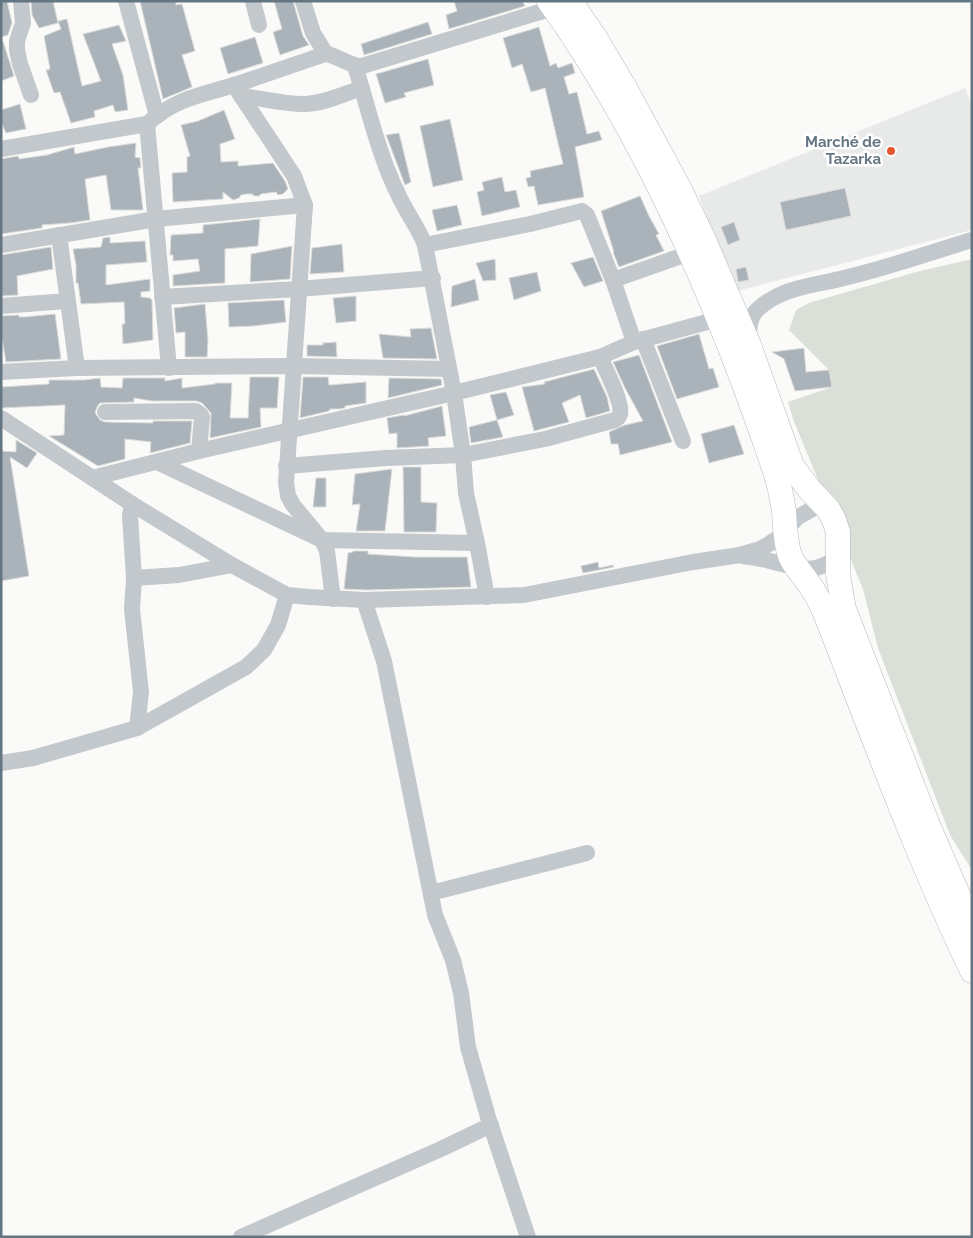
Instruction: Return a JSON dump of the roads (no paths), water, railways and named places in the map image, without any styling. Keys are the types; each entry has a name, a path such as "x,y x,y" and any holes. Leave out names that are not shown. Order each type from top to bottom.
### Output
{"highway":[{"path":"557,3 579,46 627,127 671,210 690,252 718,319 775,473 791,557 797,569 809,584 827,618 912,836 972,971"},
{"path":"557,3 596,40 653,138 704,240 749,345 792,466 809,489 823,503 834,520 838,532 840,592 846,617 928,825 972,927"}],"street":[{"path":"21,1 23,23 17,41 17,50 31,95"},
{"path":"126,1 152,120 156,219 169,368"},
{"path":"253,1 259,25"},
{"path":"302,1 313,33 326,54"},
{"path":"1,149 152,120 164,109 193,96 237,90 326,54 337,56 355,66 371,64 557,3"},
{"path":"355,66 380,146 378,147 398,194 418,229 425,246 433,278 454,394 466,493 487,597"},
{"path":"237,90 294,104 308,104 362,88"},
{"path":"237,90 294,176 305,205 286,466 288,496 293,505 322,540 327,551 333,599"},
{"path":"1,245 156,219 305,205"},
{"path":"425,246 582,212 587,215 638,341 683,441"},
{"path":"59,235 77,368"},
{"path":"749,345 750,325 753,315 782,294 799,287 844,278 972,240"},
{"path":"613,280 690,252"},
{"path":"162,297 298,289 433,278"},
{"path":"1,306 68,301"},
{"path":"92,478 199,451 454,394 600,357 638,341 718,319"},
{"path":"286,466 386,458 463,456 545,439 615,420 619,418 621,409 612,382 600,357"},
{"path":"1,372 77,368 294,366 450,370"},
{"path":"105,412 196,411 202,417 199,451"},
{"path":"1,418 132,504 232,565 287,595 364,600 524,595 693,562 740,555 760,549 778,538 806,511 823,503"},
{"path":"157,462 322,540 477,543"},
{"path":"132,504 130,516 134,578 132,609 142,692 137,728"},
{"path":"740,555 769,560 806,570 823,566 838,557"},
{"path":"134,578 179,575 232,565"},
{"path":"1,763 33,758 137,728 246,667 264,650 278,625 287,595"},
{"path":"364,600 384,661 435,915 452,960 460,994 468,1047 491,1125 528,1237"},
{"path":"431,893 587,853"},
{"path":"242,1237 449,1146 491,1125"}],"place":[{"name":"Marché de Tazarka","path":"891,151"}]}
